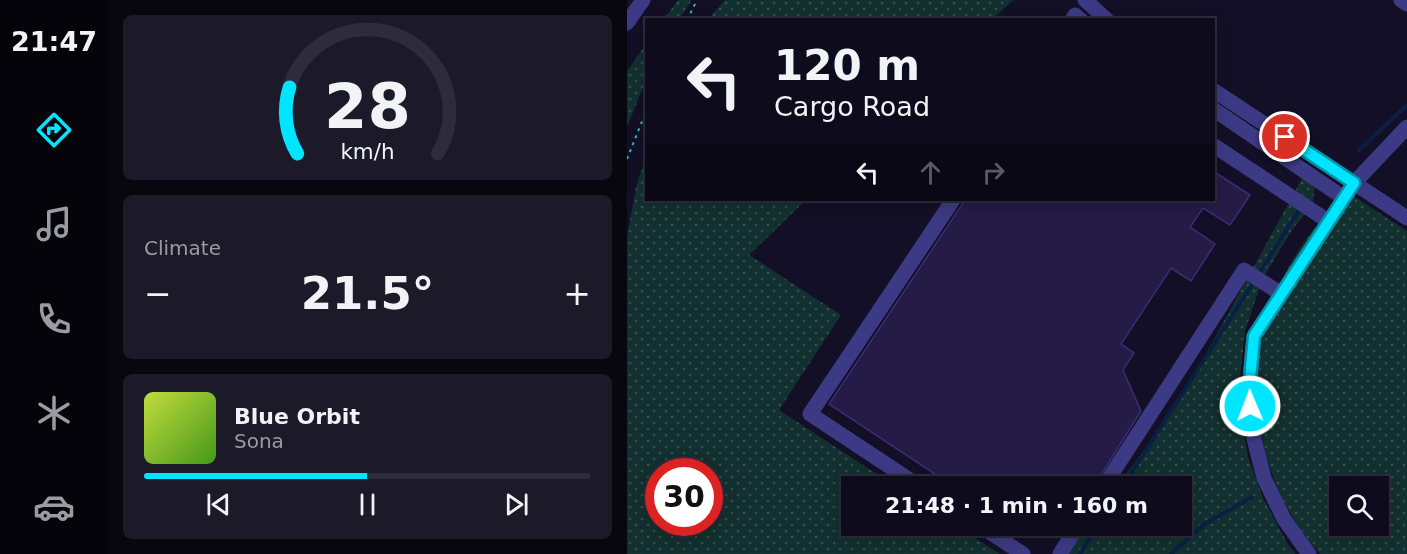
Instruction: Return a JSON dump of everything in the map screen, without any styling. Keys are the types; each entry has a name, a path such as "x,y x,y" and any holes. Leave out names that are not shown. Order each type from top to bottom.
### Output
{"street":[{"path":"627,23 643,0"},
{"path":"1085,0 1105,18"},
{"path":"1401,0 1407,4"},
{"path":"1215,91 1407,218"},
{"path":"1215,110 1344,198"},
{"path":"1309,554 1284,519 1264,478 1254,439 1249,390 1254,336 1354,183 1407,128"},
{"path":"1215,146 1328,221"},
{"path":"904,476 810,414 952,201"},
{"path":"1110,476 1244,270 1280,293"},
{"path":"996,536 1023,554"},
{"path":"1060,554 1071,536"}],"path":[{"path":"688,18 697,0"},
{"path":"627,159 645,114"}],"green space":[{"path":"678,0 692,0 680,18 665,18"},
{"path":"725,0 1013,0 994,18 709,18"},
{"path":"645,45 645,82 627,127 627,71"},
{"path":"645,159 645,201 805,201 749,255 841,315 779,410 880,476 841,476 841,536 972,536 1000,554 627,554 627,237 636,187"},
{"path":"1305,173 1315,185 1313,204 1292,230 1263,278 1245,331 1238,399 1248,457 1263,498 1289,546 1296,554 1066,554 1080,536 1192,536 1192,476 1124,476 1179,403"},
{"path":"1346,191 1407,231 1407,554 1320,554 1296,522 1277,487 1265,450 1258,411 1258,372 1263,333 1275,295 1293,259 1311,232"}],"building":[{"path":"1215,172 1250,195 1230,225 1203,208 1190,227 1215,244 1191,281 1171,268 1121,344 1134,353 1123,370 1141,411 1100,476 938,476 829,404 964,201 1215,201"}],"waterway":[{"path":"1359,150 1407,105"},
{"path":"1259,274 1301,207"},
{"path":"1129,476 1255,280"},
{"path":"1171,554 1203,525 1252,497"},
{"path":"1080,554 1091,536"}],"route":[{"path":"1250,406 1249,390 1254,336 1289,278 1354,183 1285,137"}]}
